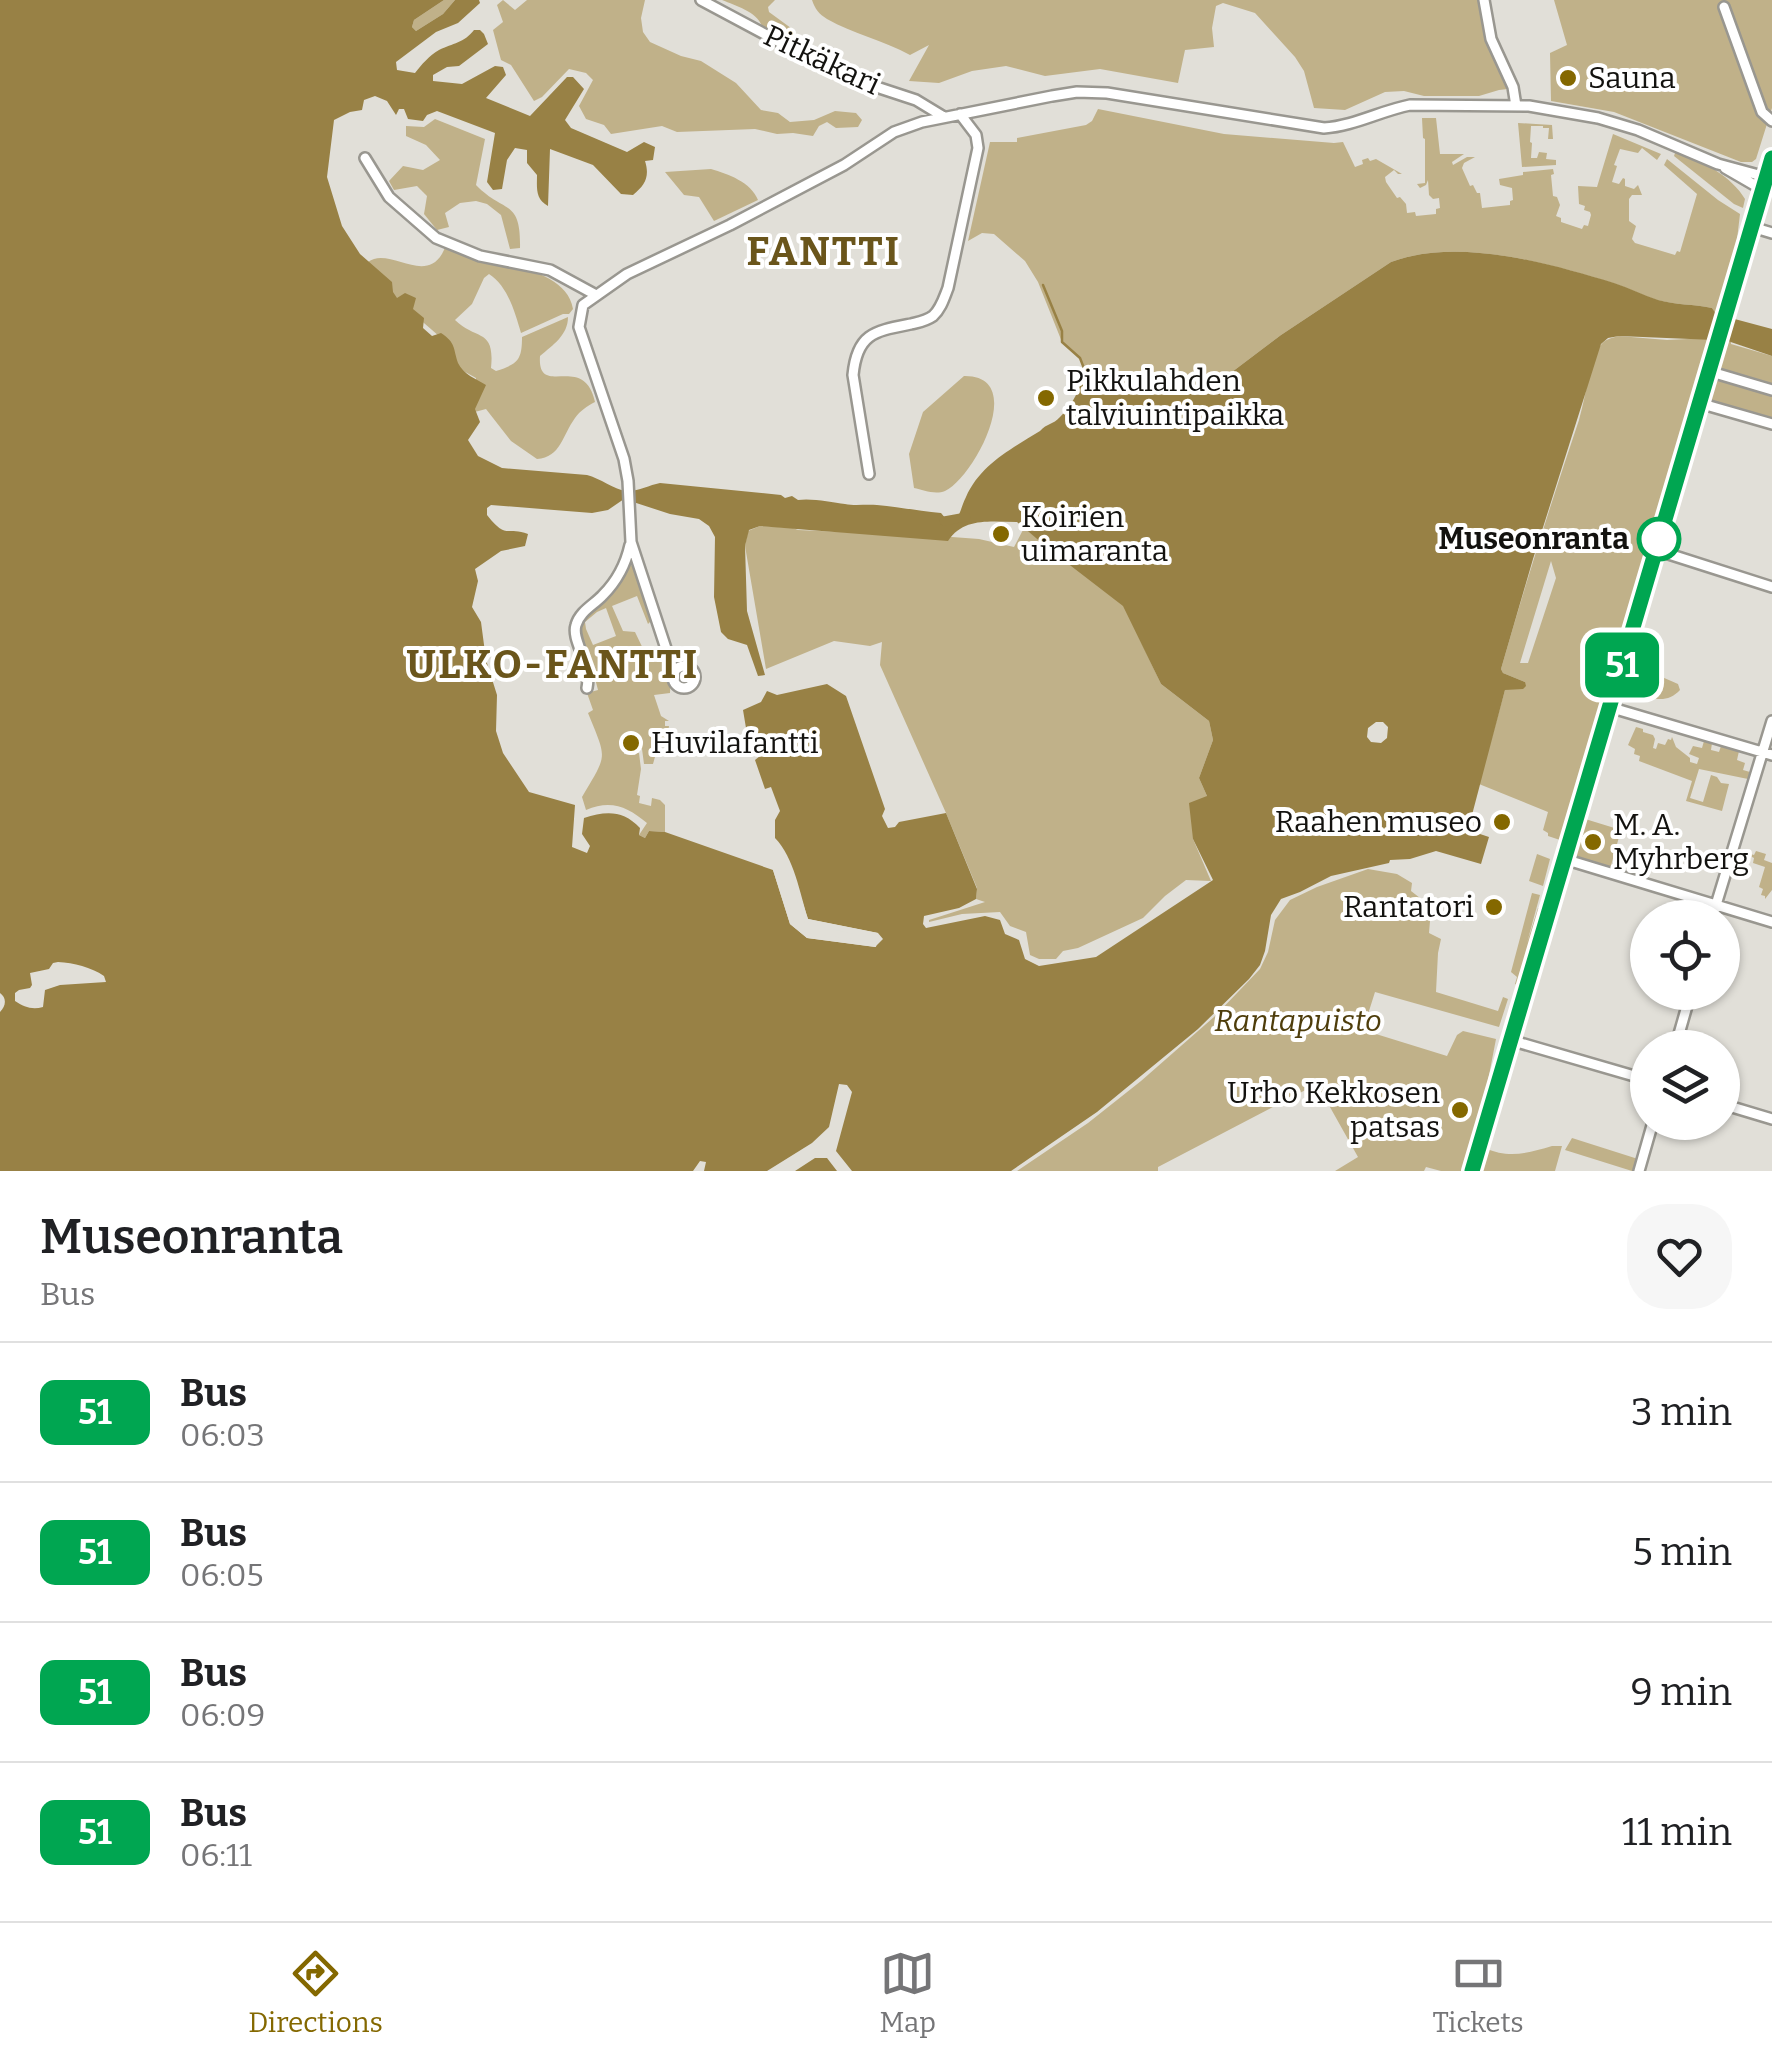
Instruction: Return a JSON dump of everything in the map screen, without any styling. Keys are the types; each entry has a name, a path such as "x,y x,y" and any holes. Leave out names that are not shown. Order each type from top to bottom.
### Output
{"street":[{"name":"Pitkäkari","path":"701,0 827,68 861,84 916,100 944,118"},
{"path":"1484,0 1491,39 1513,87 1516,106"},
{"path":"1724,7 1762,112 1772,121"},
{"path":"667,649 692,668 692,685 685,688 674,680 631,542 624,459 579,327 583,305 628,274 844,165 894,132 960,114 1093,92 1324,128 1351,124 1410,105 1516,106 1617,122 1718,164 1766,177"},
{"path":"869,474 853,374 855,361 863,341 870,335 924,321 942,304 978,148 976,135 960,114"},
{"path":"366,158 390,197 436,238 480,256 550,270 596,295"},
{"path":"1472,1171 1772,158"},
{"path":"1718,164 1763,190"},
{"path":"1752,227 1772,233"},
{"path":"1708,371 1772,390"},
{"path":"1699,403 1772,424"},
{"path":"587,688 590,674 574,631 583,613 616,578 627,560 631,542"},
{"path":"1656,550 1772,586"},
{"path":"674,673 685,666"},
{"path":"1609,706 1767,754"},
{"path":"1718,900 1767,754 1772,721"},
{"path":"1564,859 1697,900"},
{"path":"1740,913 1772,922"},
{"path":"1510,1040 1630,1075"},
{"path":"1740,1109 1772,1119"},
{"path":"1639,1171 1648,1140"}],"green space":[{"path":"444,0 455,0 443,14 416,31 412,27 414,20"},
{"path":"503,0 515,10 527,0 645,0 641,18 643,32 650,42 701,61 736,83 761,110 778,113 790,122 814,120 835,111 856,113 862,120 858,127 836,128 827,122 813,136 755,129 677,132 662,126 611,134 604,125 586,119 579,106 593,80 586,73 569,69 534,101 511,65 501,60 493,30 503,22 497,5"},
{"path":"722,0 775,0 768,7 769,12 795,31 796,36 791,42 762,26 750,13"},
{"path":"812,0 1480,0 1485,35 1508,89 1479,96 1385,92 1345,110 1314,108 1304,71 1295,57 1255,13 1223,3 1216,6 1214,47 1185,50 1178,83 1100,69 1045,76 1006,66 972,71 939,83 909,81 929,45 910,55 827,19"},
{"path":"1554,0 1772,0 1772,108 1756,159 1741,162 1614,112 1551,101 1550,53 1567,45"},
{"path":"1098,109 1224,134 1343,142 1355,167 1363,164 1362,160 1376,159 1402,174 1394,170 1385,177 1386,182 1406,204 1407,213 1415,212 1416,216 1436,214 1440,208 1439,198 1429,195 1428,180 1426,185 1420,188 1417,184 1425,183 1422,118 1436,118 1440,154 1464,154 1453,165 1475,157 1462,168 1470,186 1480,193 1482,208 1510,205 1513,200 1512,188 1500,185 1499,179 1553,169 1553,196 1560,205 1556,216 1561,222 1582,229 1588,226 1591,215 1579,204 1578,186 1597,187 1613,134 1661,154 1657,160 1642,148 1638,153 1620,149 1614,165 1617,166 1612,182 1619,184 1623,178 1625,186 1634,189 1638,185 1642,195 1629,199 1629,221 1636,226 1632,239 1635,243 1675,255 1680,252 1697,194 1664,165 1667,159 1740,214 1736,248 1715,314 1712,308 1657,300 1613,283 1531,261 1445,252 1391,262 1232,372 1156,381 1085,371 1080,358 1062,342 1038,282 1025,261 994,234 982,233 968,241 990,142 1017,142 1017,138 1086,125"},
{"path":"435,119 485,139 476,185 514,214 520,248 510,249 501,215 487,204 460,203 445,213 449,227 437,230 424,214 427,196 417,186 394,190 389,181 403,166 423,170 440,160 426,145 406,136 406,126 424,127"},
{"path":"1518,123 1552,125 1553,139 1548,139 1549,128 1531,126 1531,158 1537,158 1539,152 1547,153 1546,159 1556,160 1556,165 1522,167"},
{"path":"1682,152 1733,184 1745,199 1743,208 1674,156"},
{"path":"711,169 745,184 758,200 714,221 699,197 684,195 665,172"},
{"path":"446,245 473,257 534,272 560,286 568,296 573,309 569,314 521,333 506,293 489,274 472,304 455,320 487,341 491,368 496,371 517,360 522,337 568,317 563,334 540,356 541,369 546,375 581,379 595,402 577,415 556,450 545,457 537,459 511,441 486,409 471,413 475,424 463,402 476,378 458,368 446,342 392,293 368,262 377,258 430,265"},
{"path":"1619,336 1708,338 1563,841 1543,830 1548,812 1479,784 1505,690 1525,682 1501,669 1579,420 1593,362 1602,344","holes":["1551,561 1556,578 1528,663 1520,663"]},
{"path":"1725,340 1772,356 1772,421 1707,402"},
{"path":"964,376 983,380 992,392 994,409 989,429 957,483 945,491 914,488 909,454 923,412"},
{"path":"760,526 979,539 1014,547 1024,528 1124,606 1161,684 1209,721 1213,740 1199,778 1207,796 1193,839 1211,881 1186,880 1143,918 1063,951 1056,959 1030,955 1026,932 1010,926 1000,912 962,914 929,922 985,902 976,899 977,888 880,665 882,642 870,646 834,641 766,669 745,546 748,531"},
{"path":"630,565 634,566 652,620 648,624 637,596 612,606 623,631 635,632 647,657 660,653 670,676 670,693 654,695 661,716 669,721 665,721 665,726 669,726 667,740 660,739 653,764 644,764 637,738 626,737 624,754 639,753 639,803 651,806 652,798 665,805 665,832 649,831 645,838 639,835 647,823 633,813 611,805 586,810 582,797 602,756 588,713 593,710 587,693 598,690 579,630 586,613 607,598","holes":["606,608 616,636 593,645 585,622"]},
{"path":"1643,670 1678,684 1680,690 1664,699 1648,695 1640,687"},
{"path":"1636,727 1653,735 1656,749 1658,743 1665,745 1672,737 1676,747 1697,764 1699,758 1689,754 1693,746 1702,748 1704,741 1712,743 1711,750 1719,752 1721,746 1739,751 1737,760 1745,763 1743,770 1750,772 1748,779 1699,769 1690,798 1703,802 1711,775 1717,777 1721,783 1729,784 1722,811 1686,801 1692,781 1639,761 1640,756 1634,754 1635,749 1628,745"},
{"path":"1582,818 1621,830 1610,869 1570,857"},
{"path":"1740,851 1766,854 1764,860 1772,863 1772,890 1765,899 1759,887 1765,867 1753,863 1754,858"},
{"path":"1537,854 1550,859 1543,886 1529,881"},
{"name":"Rantapuisto","path":"1368,869 1397,874 1412,883 1411,891 1420,898 1415,913 1430,921 1429,933 1441,939 1436,992 1498,1011 1503,997 1508,999 1499,1027 1375,992 1363,1030 1447,1056 1463,1031 1496,1039 1485,1096 1462,1171 1426,1167 1424,1171 1335,1171 1358,1157 1317,1084 1158,1167 1158,1171 1017,1171 1088,1123 1214,1017 1260,969 1275,920 1290,900"},
{"path":"1532,893 1540,895 1527,943 1538,908 1544,910 1521,987 1515,984 1517,977 1511,972"},
{"path":"1572,1138 1638,1159 1632,1171 1565,1150"},
{"path":"1562,1146 1555,1171 1478,1171 1485,1148 1510,1154"}],"shaded area":[{"path":"0,0 444,0 414,20 412,27 416,31 443,14 455,0 479,0 458,23 436,32 396,62 397,70 415,73 435,52 480,30 488,44 459,66 433,75 433,81 462,84 495,66 503,67 506,75 486,98 530,116 567,77 573,77 584,89 565,120 571,128 627,152 644,142 655,147 653,160 645,161 645,180 633,195 621,194 593,165 550,149 548,206 539,197 537,175 527,163 527,150 515,148 507,160 502,189 493,190 487,182 495,133 437,111 423,121 408,119 404,109 396,115 387,101 375,96 364,100 362,110 334,120 327,177 342,226 360,254 392,282 397,298 405,293 416,298 413,309 424,318 423,328 432,336 441,333 446,337 460,367 486,385 475,409 480,422 468,440 478,456 502,468 587,475 627,491 660,483 941,513 946,519 956,520 979,476 1008,451 1057,420 1072,402 1088,369 1156,381 1232,372 1391,262 1417,255 1474,252 1532,261 1614,283 1658,300 1712,308 1716,314 1772,329 1772,356 1716,337 1714,340 1619,336 1601,344 1501,669 1526,686 1505,690 1468,830 1489,837 1481,864 1436,851 1331,876 1281,899 1271,915 1260,965 1249,979 1198,1029 1097,1112 1011,1171 704,1171 706,1162 700,1161 693,1171 0,1171 0,1012 5,1002 0,993","holes":["624,499 699,519 709,526 715,537 714,597 721,632 728,639 747,645 758,676 765,675 747,611 745,546 749,530 760,526 948,541 970,524 1017,522 1123,606 1161,684 1209,721 1213,740 1199,778 1207,796 1189,803 1193,839 1213,880 1096,957 1039,966 1025,959 1019,940 1005,934 1000,920 985,916 926,928 924,916 959,908 976,899 977,889 946,813 899,822 888,828 846,696 827,684 777,695 767,691 761,702 743,710 746,728 751,728 760,756 755,760 765,789 771,787 780,811 775,820 775,838 792,865 808,919 878,933 876,947 807,938 790,924 773,870 665,832 649,831 645,838 639,835 640,828 634,822 621,815 607,813 584,818 582,834 590,846 587,853 572,847 575,805 529,792 503,753 496,731 497,695 486,660 481,622 472,607 478,581 475,569 501,551 525,546 528,534 499,527 487,515 491,505 592,513 608,510","1383,722 1388,727 1387,738 1381,743 1371,742 1368,728","53,963 88,968 104,976 106,982 60,985 45,990 43,1007 39,1008 15,1001 15,993 32,985 30,973 49,969"]}],"pier":[{"path":"790,864 808,919 878,933 883,939 875,947 807,938 790,924 773,870 778,868 794,921 809,933 873,942 876,939 805,923 785,866"},
{"path":"839,1084 847,1085 852,1092 836,1151 852,1171 837,1171 827,1158 815,1158 795,1171 767,1171 812,1143 829,1127"}],"waterway":[{"path":"1043,285 1062,331 1062,342 1080,358 1085,371"},
{"path":"944,521 966,517"}],"bus line":[{"name":"51","path":"1472,1171 1772,158"}],"place":[{"name":"Sauna","path":"1568,78"},
{"name":"Pikkulahden talviuintipaikka","path":"1046,398"},
{"name":"Koirien uimaranta","path":"1001,534"},
{"name":"Museonranta","path":"1659,539"},
{"name":"Huvilafantti","path":"631,743"},
{"name":"Raahen museo","path":"1502,822"},
{"name":"M. A. Myhrberg","path":"1593,842"},
{"name":"Rantatori","path":"1494,907"},
{"name":"Urho Kekkosen patsas","path":"1460,1110"}],"district":[{"name":"FANTTI","path":"824,252"},
{"name":"ULKO-FANTTI","path":"553,665"}]}
